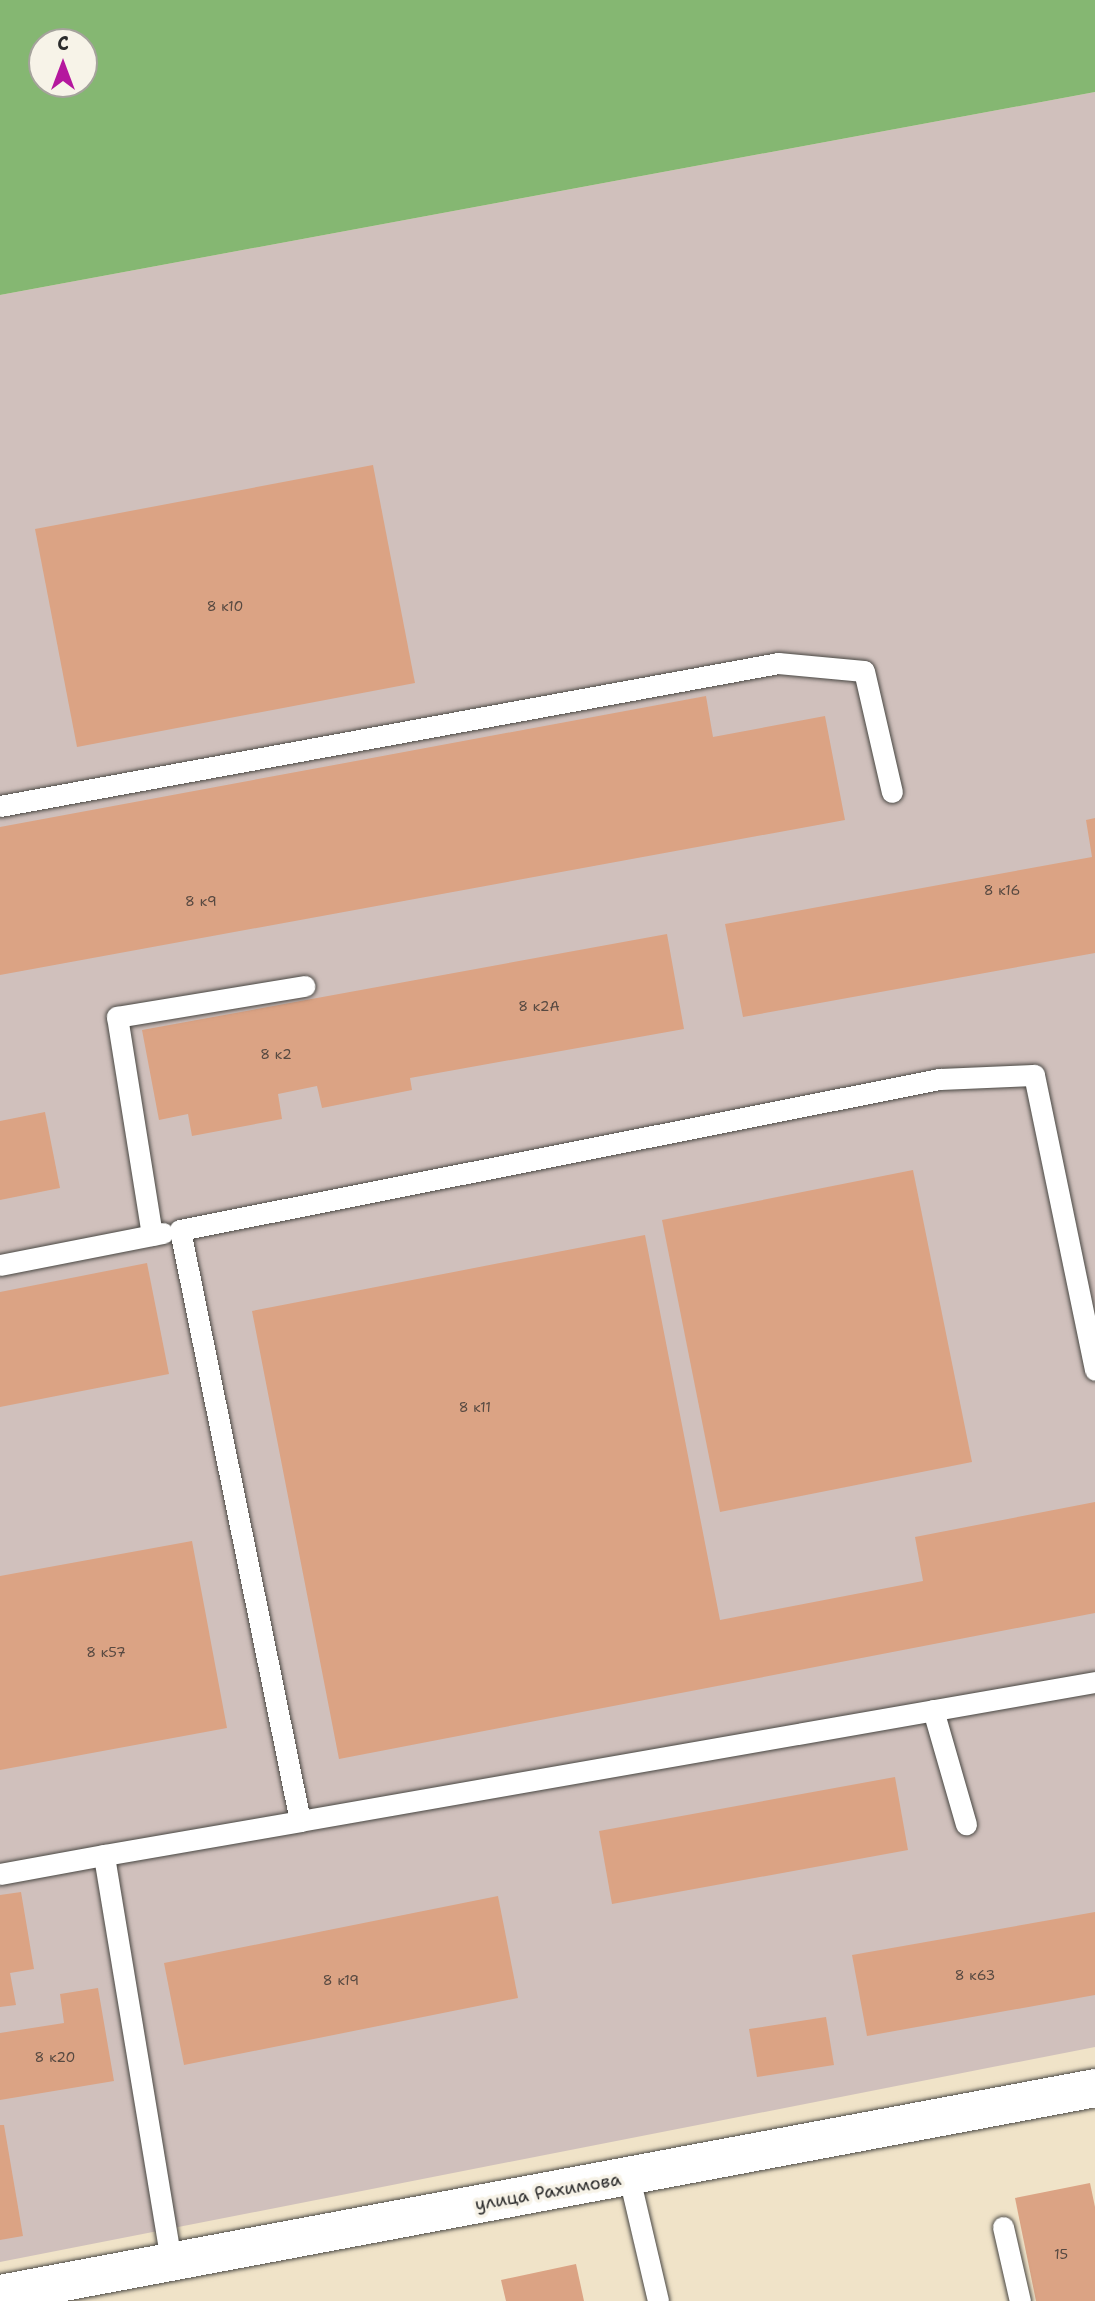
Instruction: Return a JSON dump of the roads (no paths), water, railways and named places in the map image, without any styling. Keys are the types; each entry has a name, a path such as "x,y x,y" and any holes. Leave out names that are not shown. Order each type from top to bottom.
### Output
{"street":[{"name":"улица Рахимова","path":"0,2294 1095,2088"}],"lane":[{"path":"0,806 778,663 864,671 892,792"},
{"path":"152,1235 117,1017 304,986"},
{"path":"0,1265 939,1079 1034,1075 1095,1370"},
{"path":"180,1230 300,1821"},
{"path":"0,1874 1095,1682"},
{"path":"933,1710 966,1824"},
{"path":"104,1855 171,2261"},
{"path":"629,2177 658,2301"},
{"path":"1003,2227 1020,2301"}]}
